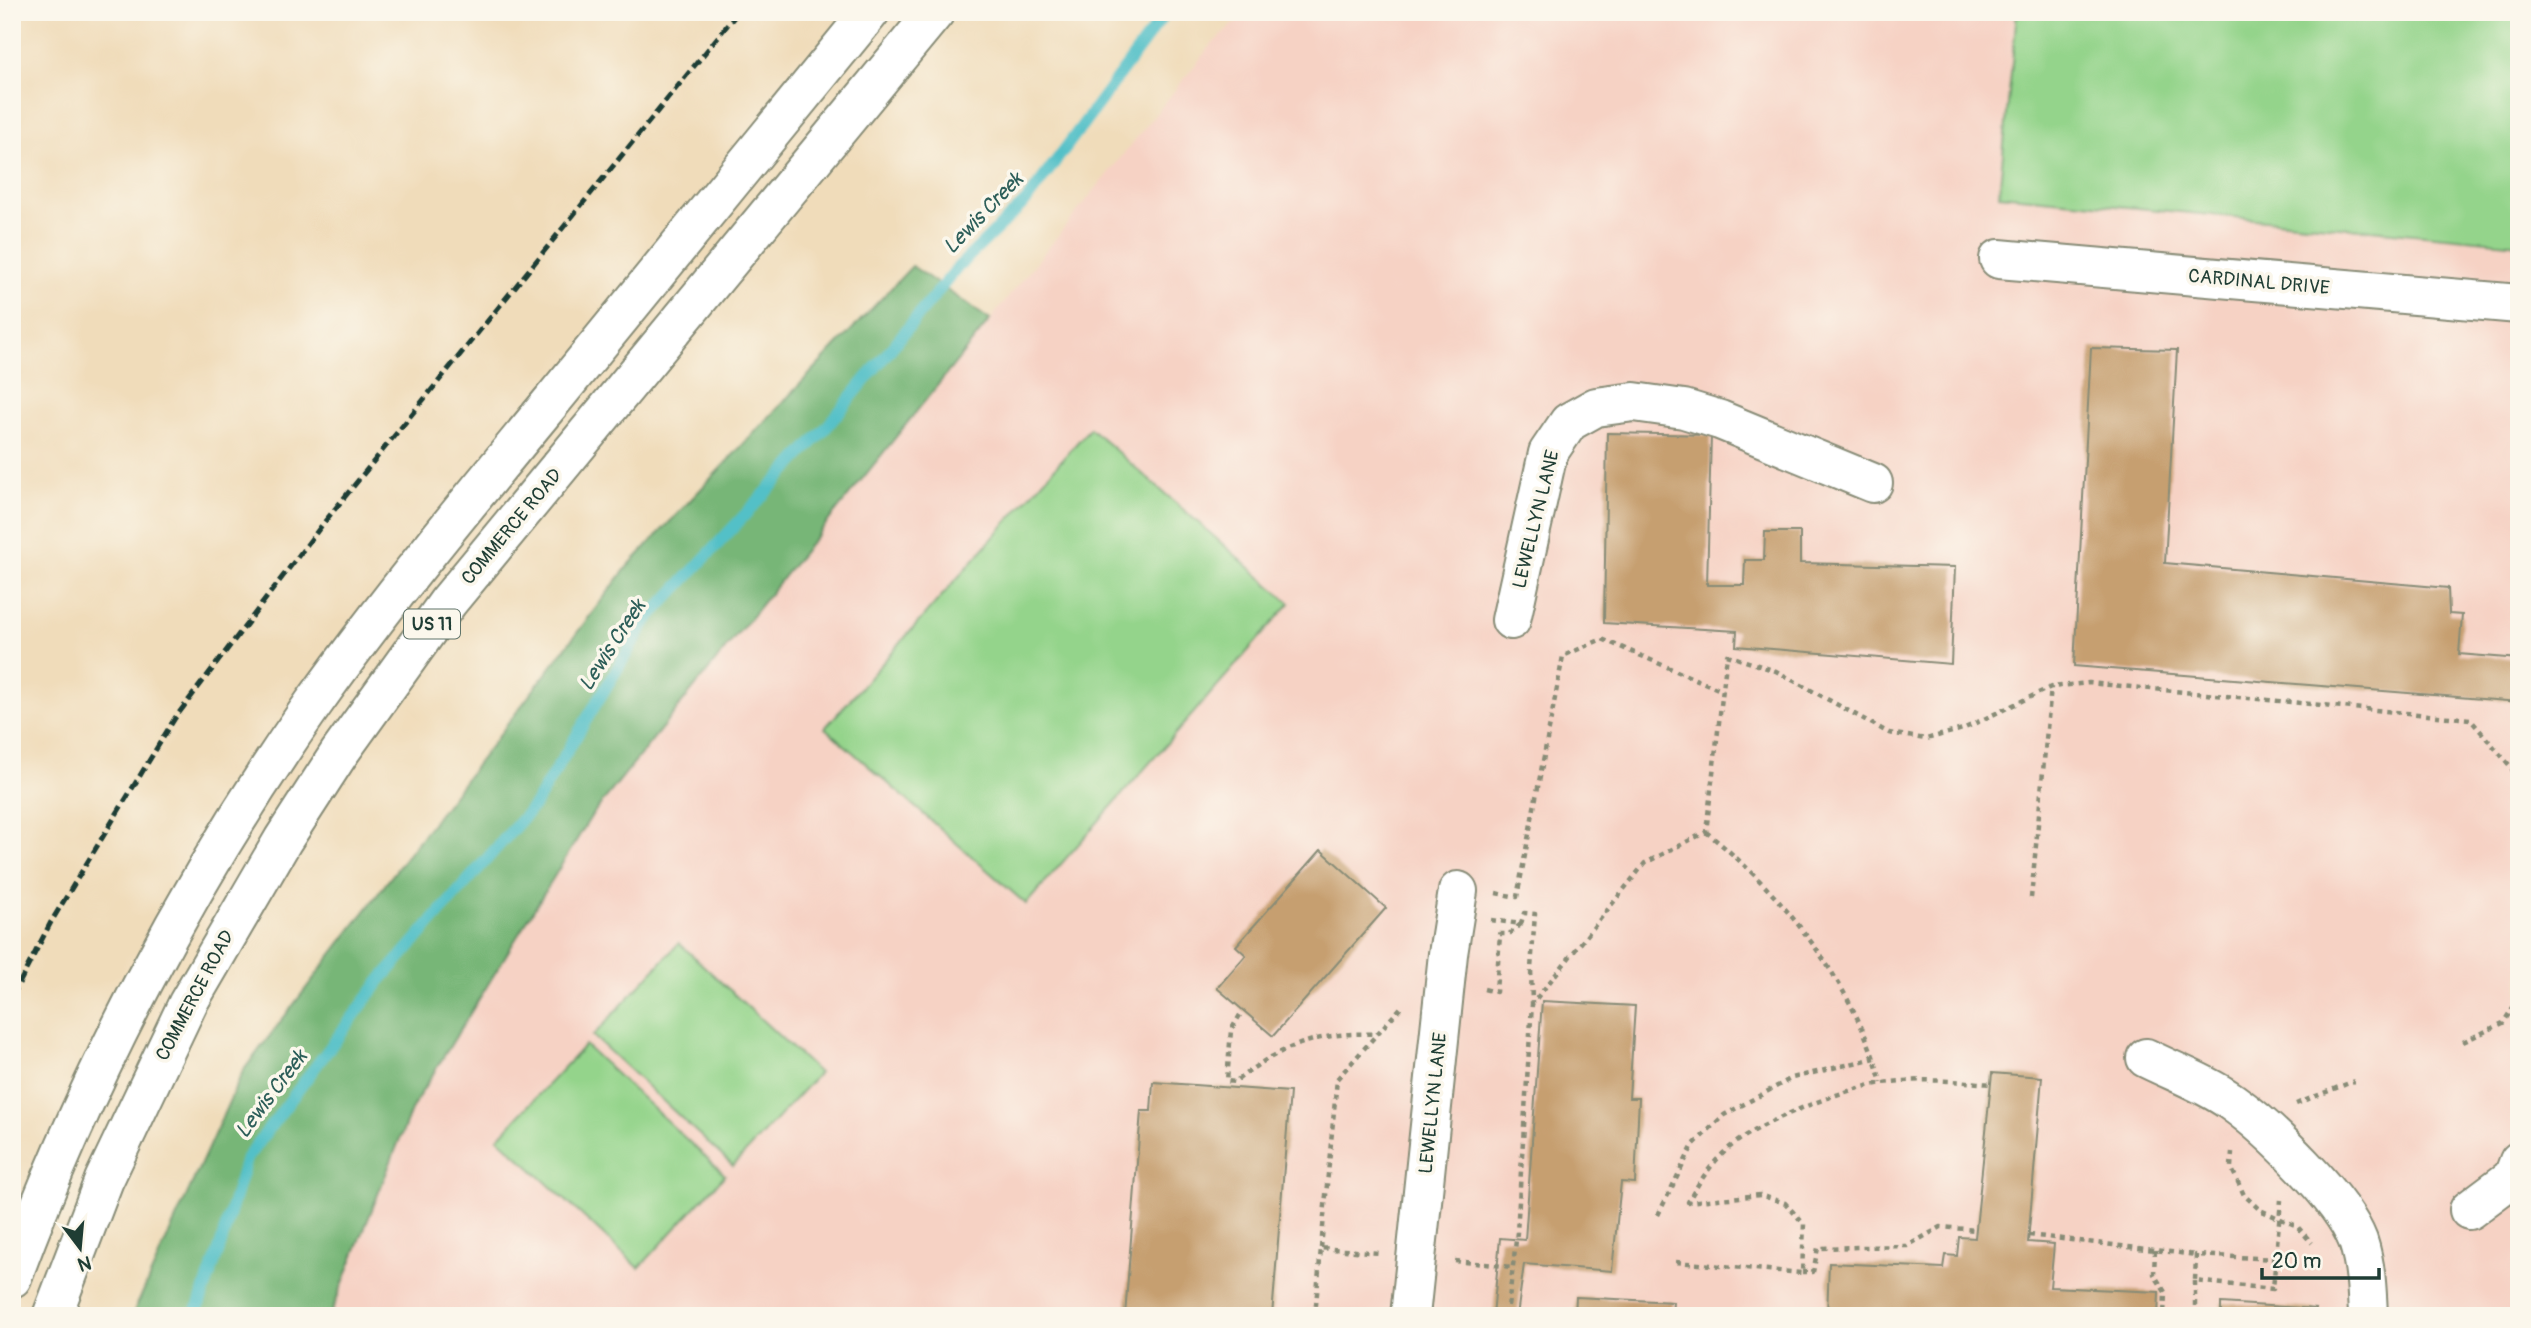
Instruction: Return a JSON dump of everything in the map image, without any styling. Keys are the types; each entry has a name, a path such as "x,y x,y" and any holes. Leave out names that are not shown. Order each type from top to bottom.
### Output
{"main road":[{"name":"US 11","path":"12,1278 58,1165 133,1007 230,833 311,707 442,535 870,12"},
{"name":"COMMERCE ROAD","path":"52,1316 104,1180 188,1003 283,839 340,752 448,602 935,12"},
{"name":"CARDINAL DRIVE","path":"1999,259 2519,304"},
{"name":"LEWELLYN LANE","path":"1511,620 1548,453 1569,422 1583,412 1613,403 1634,402 1684,409 1720,420 1873,482"},
{"name":"LEWELLYN LANE","path":"1410,1316 1448,954 1473,892"},
{"path":"2146,1058 2232,1102 2307,1169 2345,1215 2358,1242 2367,1283 2368,1316"},
{"path":"2469,1210 2513,1177 2519,1161"}],"path":[{"path":"1473,892 1517,897 1563,656 1602,639 1723,691"},
{"path":"1706,831 1727,655 1776,671 1889,733 1926,740 1963,729 2051,687 2089,682 2470,719 2511,767 2519,784"},
{"path":"2032,898 2051,687"},
{"path":"1532,1004 1645,863 1706,831"},
{"path":"1706,831 1727,848 1792,917 1836,979 1875,1058 1881,1083"},
{"path":"1485,979 1483,991 1496,992 1500,934 1509,934 1521,923 1524,913 1535,914 1531,969 1532,1004 1507,1316"},
{"path":"1484,919 1486,926"},
{"path":"1494,920 1521,923"},
{"path":"2463,1042 2503,1023 2519,999"},
{"path":"1315,1316 1337,1079 1404,1003"},
{"path":"1240,1015 1231,1030 1227,1081 1235,1082 1263,1059 1293,1046 1347,1033 1377,1034"},
{"path":"1658,1215 1693,1145 1724,1115 1792,1078 1875,1058"},
{"path":"1802,1272 1804,1224 1785,1203 1760,1195 1688,1202 1697,1184 1730,1146 1800,1108 1881,1083 1935,1080 1991,1084"},
{"path":"2293,1106 2354,1082"},
{"path":"2232,1139 2231,1167 2244,1195 2260,1210 2297,1226 2317,1249"},
{"path":"2195,1280 2273,1289 2282,1196"},
{"path":"1676,1262 1813,1272 1818,1248 1907,1246 1941,1227 1976,1230"},
{"path":"2029,1235 2196,1255 2276,1259"},
{"path":"1321,1248 1381,1253"},
{"path":"2155,1250 2154,1274 2165,1292 2164,1316"},
{"path":"2195,1316 2196,1255"},
{"path":"1448,1260 1513,1267"}],"shaded area":[{"path":"1247,12 2519,12 2519,1316 330,1316 412,1108 592,815 1212,44"}],"green space":[{"path":"2017,12 2519,12 2519,244 1999,195"},
{"path":"912,266 990,320 592,815 412,1108 330,1316 132,1316 243,1071 628,566"},
{"path":"1090,428 1290,603 1026,904 825,728"},
{"path":"679,943 819,1073 733,1166 593,1036"},
{"path":"585,1045 725,1175 639,1268 498,1138"}],"building":[{"path":"2091,348 2177,350 2165,563 2448,588 2449,614 2462,615 2459,654 2519,659 2519,702 2074,666"},
{"path":"1607,433 1711,435 1707,585 1744,585 1745,560 1764,560 1765,532 1800,532 1800,563 1955,567 1951,664 1736,646 1737,631 1604,623"},
{"path":"1321,850 1386,908 1273,1036 1217,988 1246,955 1236,946"},
{"path":"1542,1001 1635,1006 1629,1098 1639,1098 1635,1183 1621,1182 1612,1271 1524,1264 1517,1316 1493,1316 1500,1238 1525,1240"},
{"path":"1992,1073 2042,1077 2028,1242 2054,1244 2050,1287 2159,1292 2158,1316 1827,1316 1829,1263 1943,1268 1945,1255 1957,1256 1959,1237 1975,1238"},
{"path":"1153,1082 1290,1092 1272,1316 1125,1316 1141,1111 1151,1111"},
{"path":"1576,1297 1673,1302 1672,1316 1575,1316"},
{"path":"2221,1303 2316,1309 2315,1316 2221,1316"}],"waterway":[{"name":"Lewis Creek","path":"195,1316 219,1250 246,1159 380,981 535,804 647,620 825,429 958,267 1027,200 1166,12"}],"railway":[{"path":"12,997 51,922 175,718 322,525 738,12"}]}
